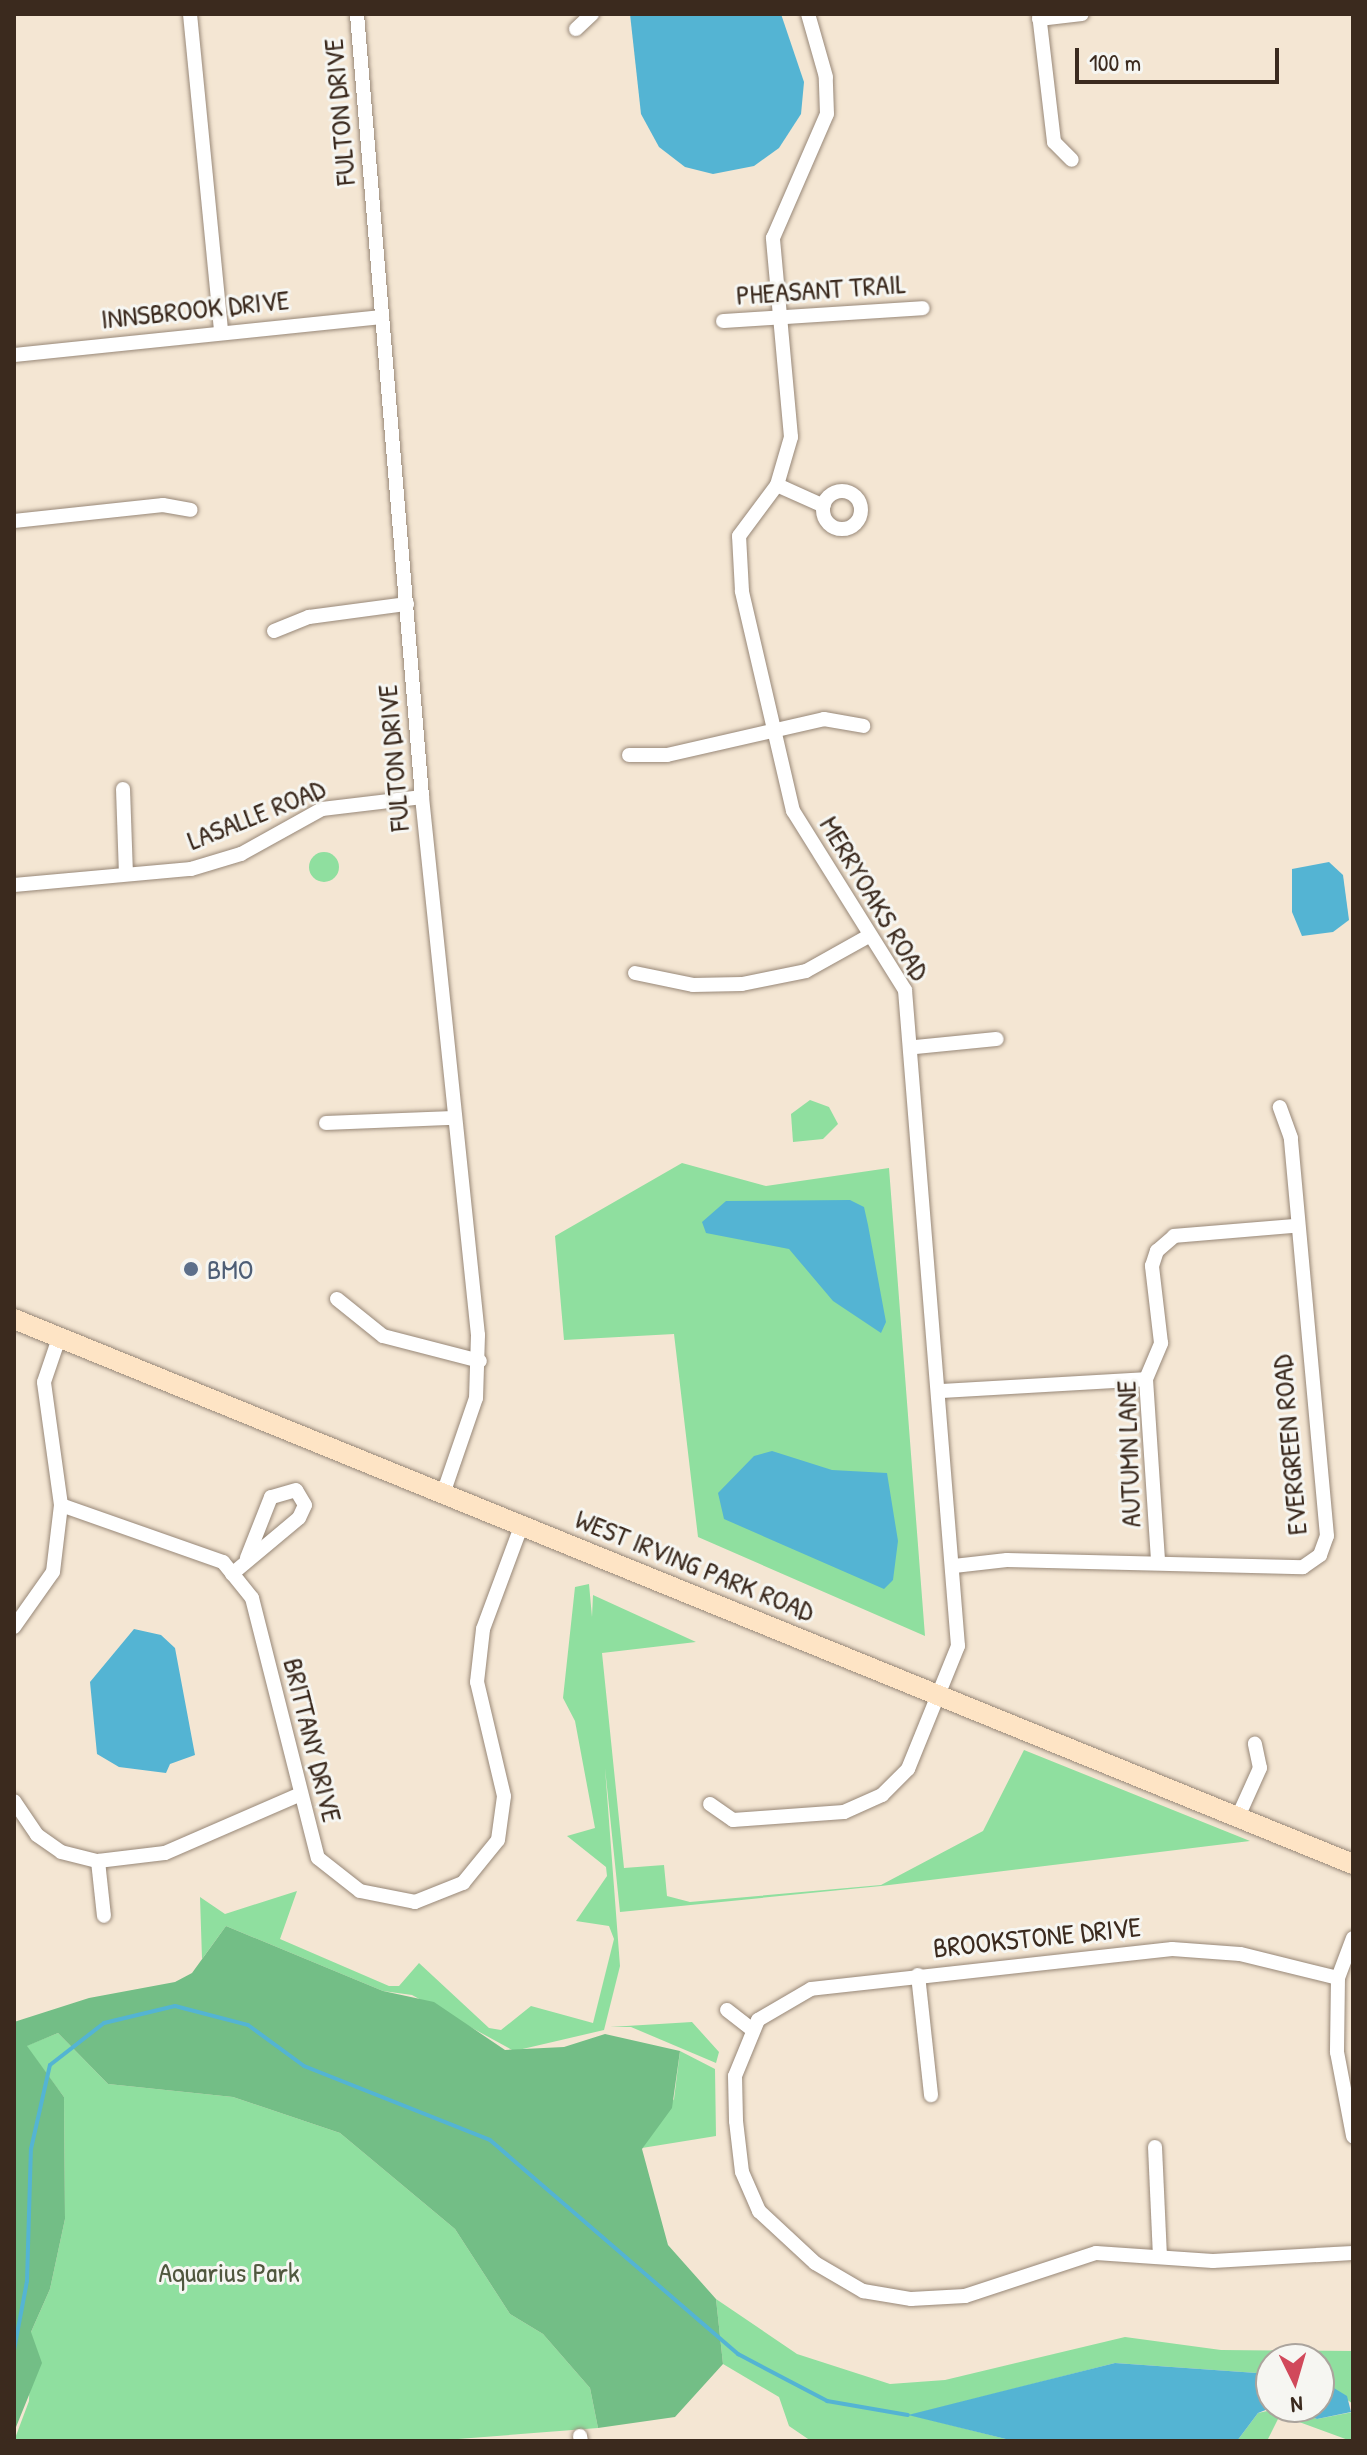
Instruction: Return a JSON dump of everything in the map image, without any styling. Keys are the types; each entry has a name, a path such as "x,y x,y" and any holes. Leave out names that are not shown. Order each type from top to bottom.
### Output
{"main road":[{"name":"WEST IRVING PARK ROAD","path":"14,1319 444,1491 1237,1819 1353,1864"}],"street":[{"path":"190,14 221,331"},
{"name":"FULTON DRIVE","path":"357,14 422,797 480,1361 476,1398 444,1491"},
{"path":"576,29 592,14"},
{"name":"MERRYOAKS ROAD","path":"710,1804 733,1820 844,1812 882,1795 908,1769 940,1697 958,1646 915,1047 905,990 793,811 742,591 739,536 777,485 791,437 784,317 773,238 827,114 826,77 808,14"},
{"path":"1072,160 1054,142 1039,16 1082,14"},
{"name":"PHEASANT TRAIL","path":"723,321 923,308"},
{"name":"INNSBROOK DRIVE","path":"14,355 221,331 382,317"},
{"path":"777,485 824,506"},
{"path":"14,521 163,505 191,510"},
{"path":"274,631 309,617 407,604"},
{"path":"629,755 667,755 824,719 863,726"},
{"path":"123,789 126,874"},
{"name":"LASALLE ROAD","path":"14,885 191,869 241,854 322,809 422,797"},
{"path":"635,973 693,985 742,984 806,971 869,936"},
{"path":"915,1047 997,1039"},
{"name":"EVERGREEN ROAD","path":"954,1566 1158,1560 1303,1567 1320,1555 1327,1536 1294,1226 1291,1138 1280,1107"},
{"path":"326,1123 453,1118"},
{"name":"AUTUMN LANE","path":"1158,1560 1146,1379 1161,1343 1157,1251 1174,1236 1294,1226"},
{"path":"337,1299 383,1336 480,1361"},
{"path":"14,1627 53,1572 61,1505 44,1382 59,1338"},
{"path":"940,1391 1146,1379"},
{"path":"232,1574 247,1558 299,1518 305,1505 296,1490 271,1497 247,1558"},
{"name":"BRITTANY DRIVE","path":"61,1505 223,1562 252,1598 296,1796 318,1858 360,1891 415,1902 455,1887 482,1862 498,1840 504,1796 477,1682 483,1629 522,1524"},
{"path":"1237,1819 1260,1768 1255,1744"},
{"path":"14,1801 37,1835 61,1852 98,1861 165,1853 296,1796"},
{"path":"98,1861 104,1916"},
{"path":"1353,1938 1338,1978 1337,2052 1353,2136"},
{"name":"BROOKSTONE DRIVE","path":"753,2030 811,1989 1172,1949 1240,1954 1338,1978"},
{"path":"918,1975 931,2095"},
{"path":"727,2010 753,2030 735,2076 750,2195 772,2225 837,2277 863,2291 935,2300 997,2289 1043,2266 1096,2253 1213,2261 1353,2253"},
{"path":"1155,2147 1160,2256"}],"green space":[{"path":"324,852 335,856 339,867 335,878 324,882 313,878 309,867 313,856"},
{"path":"810,1100 829,1107 838,1124 823,1139 793,1142 791,1114"},
{"path":"682,1163 766,1186 889,1168 925,1636 698,1537 674,1334 564,1340 555,1236"},
{"path":"589,1584 592,1617 593,1595 696,1642 602,1653 624,1868 664,1865 667,1896 690,1902 881,1885 983,1831 1024,1750 1250,1841 881,1886 620,1912 605,1768 620,1966 604,2030 514,2051 412,1995 383,1991 226,1926 202,1959 200,1897 225,1914 297,1891 280,1939 389,1986 399,1986 419,1963 489,2028 501,2030 531,2006 593,2023 614,1939 609,1926 576,1921 607,1876 606,1867 567,1836 595,1828 575,1721 563,1698 575,1587"},
{"path":"226,1926 383,1991 434,2002 505,2050 564,2047 605,2034 680,2051 672,2108 642,2149 668,2245 716,2299 723,2364 675,2417 598,2428 590,2388 543,2334 510,2314 455,2229 340,2133 233,2097 108,2084 58,2033 27,2046 64,2097 65,2219 50,2289 31,2332 42,2363 14,2432 14,2022 89,1998 175,1982 192,1973"},
{"path":"692,2022 719,2052 716,2063 631,2027 610,2027"},
{"name":"Aquarius Park","path":"58,2033 108,2084 233,2097 340,2133 455,2229 510,2314 543,2334 590,2388 598,2428 432,2441 14,2441 29,2401 31,2332 50,2289 65,2219 64,2097 26,2046"},
{"path":"680,2051 715,2069 716,2136 642,2148 674,2099"},
{"path":"716,2299 797,2354 890,2384 945,2380 1125,2337 1221,2350 1255,2350 1255,2373 1115,2363 911,2415 1014,2441 811,2441 789,2426 779,2397 723,2364"},
{"path":"1335,2351 1353,2351 1353,2404 1335,2391"},
{"path":"1353,2412 1351,2441 1302,2423 1335,2423 1335,2416"},
{"path":"1255,2417 1255,2423 1276,2423 1267,2441 1237,2441"}],"water":[{"path":"630,14 781,14 804,82 801,114 779,148 754,166 713,174 685,167 659,147 641,114"},
{"path":"1329,862 1343,875 1349,920 1333,932 1302,936 1292,912 1292,869"},
{"path":"850,1200 864,1207 886,1322 881,1333 833,1301 789,1249 706,1233 702,1222 726,1201"},
{"path":"772,1451 832,1470 887,1473 898,1541 893,1580 884,1589 724,1519 718,1493 754,1456"},
{"path":"134,1629 161,1635 175,1648 195,1755 170,1764 166,1773 119,1767 97,1754 90,1682"},
{"path":"1115,2363 1255,2373 1255,2417 1237,2441 1014,2441 908,2415"},
{"path":"1335,2389 1347,2396 1351,2412 1335,2415"}],"waterway":[{"path":"14,2350 27,2281 31,2149 50,2065 104,2023 175,2006 248,2025 304,2066 490,2140 738,2354 827,2401 908,2415"}],"place":[{"name":"BMO","path":"191,1269"}]}
